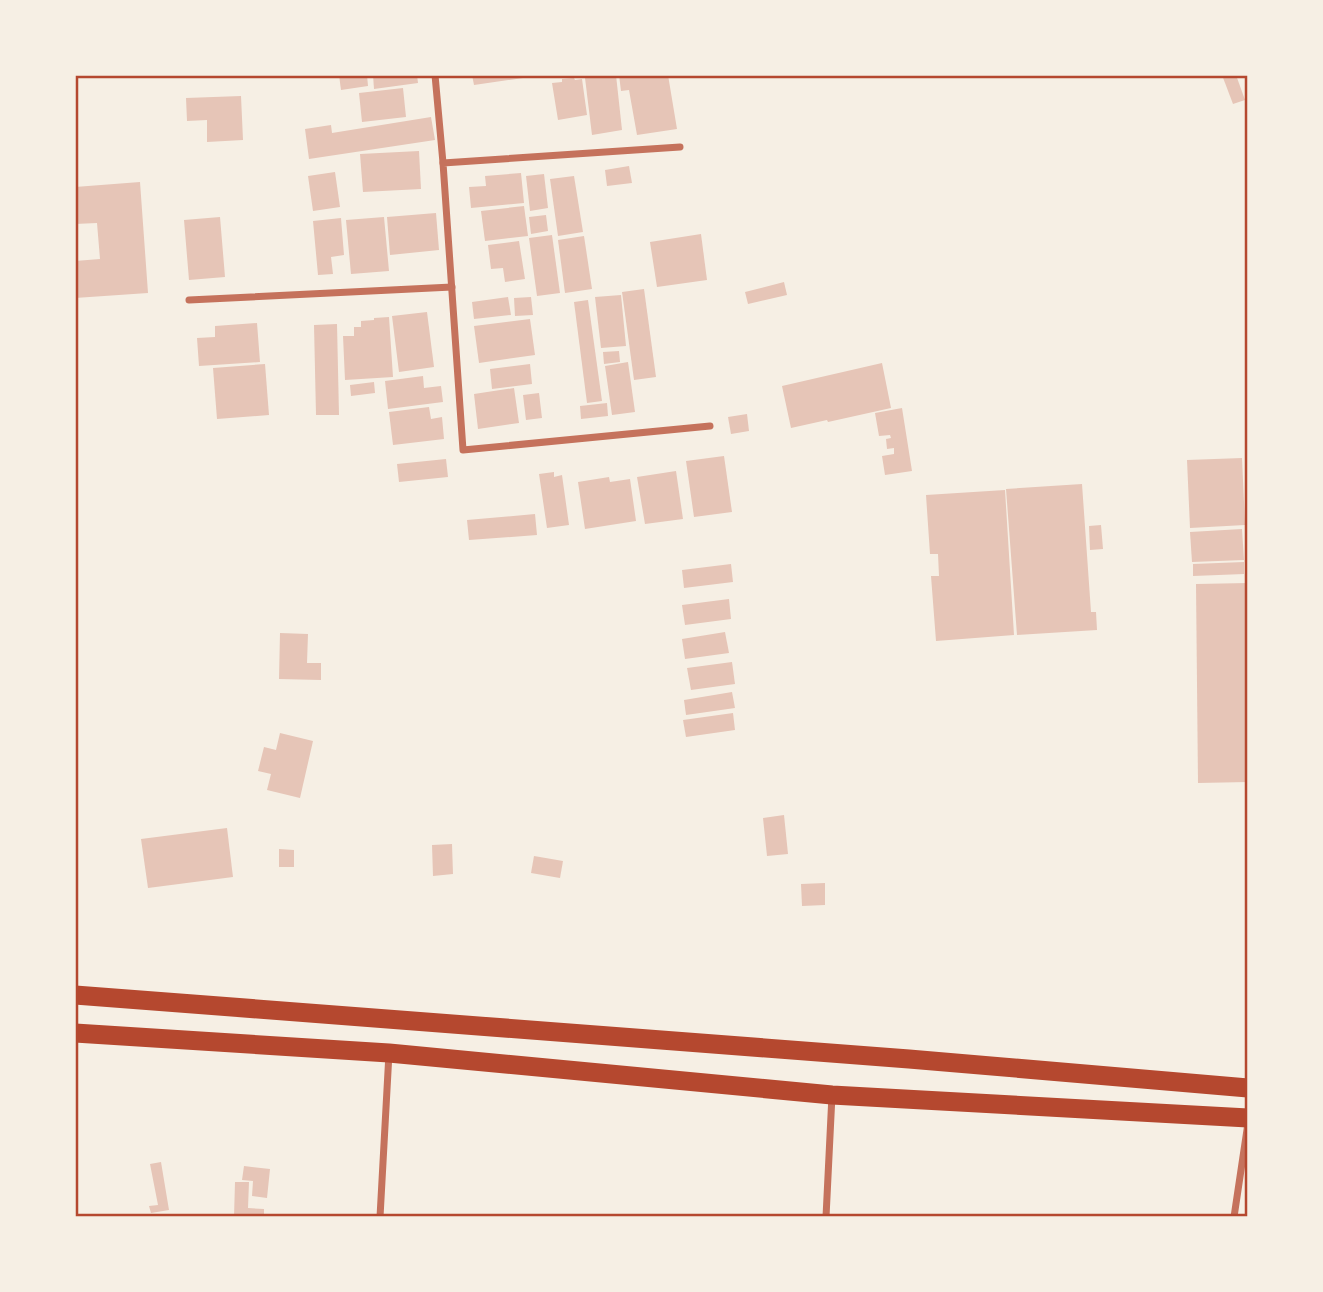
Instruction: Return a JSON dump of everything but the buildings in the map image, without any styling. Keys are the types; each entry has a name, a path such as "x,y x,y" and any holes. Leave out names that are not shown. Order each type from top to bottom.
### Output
{"highway":[{"path":"75,995 909,1059 1248,1088"},
{"path":"75,1033 389,1053 832,1095 1248,1121"}],"street":[{"path":"435,75 463,450 710,426"},
{"path":"443,163 680,147"},
{"path":"189,300 452,286"},
{"path":"380,1217 389,1053"},
{"path":"826,1217 832,1095"},
{"path":"1234,1217 1248,1121"}]}
